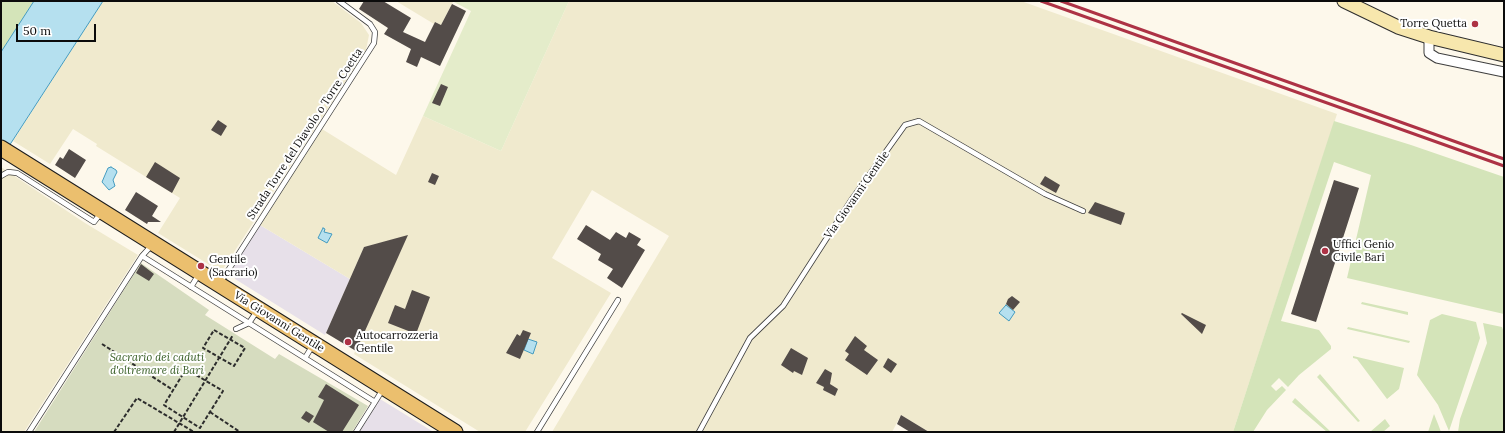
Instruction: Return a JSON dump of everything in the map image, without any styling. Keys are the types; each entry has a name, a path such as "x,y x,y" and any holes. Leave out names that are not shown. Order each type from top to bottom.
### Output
{"main road":[{"path":"1344,1 1398,27 1429,38 1504,55"},
{"name":"Via Giovanni Gentile","path":"1,148 455,432"}],"street":[{"path":"1429,38 1430,53 1437,58 1504,72"}],"lane":[{"name":"Strada Torre del Diavolo o Torre Coetta","path":"219,284 374,43 375,32 370,24 339,1"},
{"name":"Via Giovanni Gentile","path":"698,432 750,338 783,306 852,199 905,125 919,121 1045,194 1083,211"},
{"path":"1,176 8,172 17,173 94,222 102,211"},
{"path":"29,432 142,256 153,243"},
{"path":"142,256 375,402"},
{"path":"191,287 200,272"},
{"path":"537,432 618,300"},
{"path":"236,329 249,323 258,308"},
{"path":"306,358 314,344"},
{"path":"356,432 384,387"}],"path":[{"path":"174,432 236,329"},
{"path":"214,330 245,348 234,366 220,357 204,348 214,330"},
{"path":"102,344 173,390"},
{"path":"186,369 223,391 200,428 164,405 173,390 186,369"},
{"path":"114,432 137,398 194,432"},
{"path":"210,412 240,432"}],"shaded area":[{"path":"103,1 332,1 361,23 369,35 366,50 221,272 158,233 180,198 96,146 97,144 73,129 50,164 13,141"},
{"path":"396,1 453,2 441,25 435,22 434,24"},
{"path":"569,1 1021,1 1337,114 1233,432 929,432 901,415 892,432 552,432 669,236 592,190 552,258 611,293 525,432 480,432 354,354 407,236 364,247 350,279 260,225 322,129 396,175 423,116 501,151"},
{"path":"1,167 85,223 138,255 24,432 1,432"},
{"path":"260,225 350,279 325,335 235,279 234,266"},
{"path":"380,399 432,431 432,432 359,432"}],"green space":[{"path":"1,1 34,1 1,52"},
{"path":"452,1 569,1 501,151 423,116 471,11"},
{"path":"1334,121 1411,145 1504,177 1504,314 1347,278 1371,175 1334,162 1281,321 1319,330 1331,346 1331,349 1299,375 1288,387 1279,378 1271,386 1276,391 1282,386 1286,390 1267,410 1253,432 1233,432"},
{"name":"Sacrario dei caduti d'oltremare di Bari","path":"141,263 209,310 205,315 275,359 279,354 368,406 352,432 34,432"},
{"path":"1362,302 1408,312 1408,315 1361,304"},
{"path":"1442,314 1476,322 1480,338 1449,431 1438,405 1417,375 1430,320"},
{"path":"1483,323 1502,327 1504,333 1504,432 1458,432 1460,419 1487,343"},
{"path":"1348,327 1410,341 1409,343 1347,329"},
{"path":"1353,356 1404,368 1399,389 1387,399 1357,359 1353,358"},
{"path":"1320,374 1360,421 1358,422 1317,377"},
{"path":"1295,398 1331,432 1327,432 1292,402"},
{"path":"1434,414 1438,424 1441,432 1428,432"},
{"path":"1385,419 1390,426 1383,432 1370,432"}],"water":[{"path":"34,1 103,1 11,143 1,156 1,52"},
{"path":"111,167 117,172 113,180 115,186 109,190 102,182 108,168"},
{"path":"323,228 325,229 324,232 332,234 327,243 318,238"},
{"path":"1006,305 1015,312 1009,321 999,313"},
{"path":"528,339 537,342 533,354 524,350"}],"building":[{"path":"364,1 383,1 411,18 403,32 425,42 435,22 441,25 452,4 466,11 440,66 421,57 417,67 406,62 411,49 384,34 388,28 359,9"},
{"path":"441,84 448,87 440,106 432,103"},
{"path":"218,120 227,126 221,136 211,130"},
{"path":"69,149 86,160 75,178 55,165 60,157 63,159"},
{"path":"155,162 180,178 172,193 146,177"},
{"path":"432,173 439,176 435,185 428,182"},
{"path":"1045,176 1060,185 1056,193 1040,184"},
{"name":"Uffici Genio Civile Bari","path":"1334,180 1359,188 1316,322 1291,314"},
{"path":"136,192 158,206 152,216 161,222 148,222 147,224 125,210"},
{"path":"1095,202 1125,213 1121,225 1088,213"},
{"path":"586,225 610,240 616,232 626,238 629,232 641,239 637,245 645,250 622,288 607,278 613,269 598,260 601,254 577,239"},
{"path":"408,235 356,351 326,333 364,247"},
{"path":"141,264 154,274 149,281 136,273"},
{"path":"412,290 430,297 416,334 388,323 395,305 405,309"},
{"path":"1012,296 1020,302 1013,310 1006,304 1008,299"},
{"path":"1182,313 1206,325 1202,334 1181,314"},
{"path":"523,330 531,333 520,359 506,353 517,334 520,336"},
{"path":"855,336 867,346 864,350 878,360 867,375 845,360 849,354 845,351"},
{"path":"791,348 808,358 802,375 794,371 793,373 781,365"},
{"path":"888,358 897,364 891,373 883,367"},
{"path":"825,369 832,373 830,384 838,389 835,396 823,390 824,387 816,383"},
{"path":"326,384 359,405 342,432 329,432 313,422 324,400 318,397"},
{"path":"306,411 314,416 309,423 301,418"},
{"path":"901,415 929,432 910,432 897,424"}],"railway":[{"path":"1041,1 1504,166"},
{"path":"1061,1 1504,159"}],"place":[{"name":"Torre Quetta","path":"1475,24"},
{"name":"Uffici Genio Civile Bari","path":"1325,251"},
{"name":"Gentile (Sacrario)","path":"201,266"},
{"name":"Autocarrozzeria Gentile","path":"348,342"}]}
